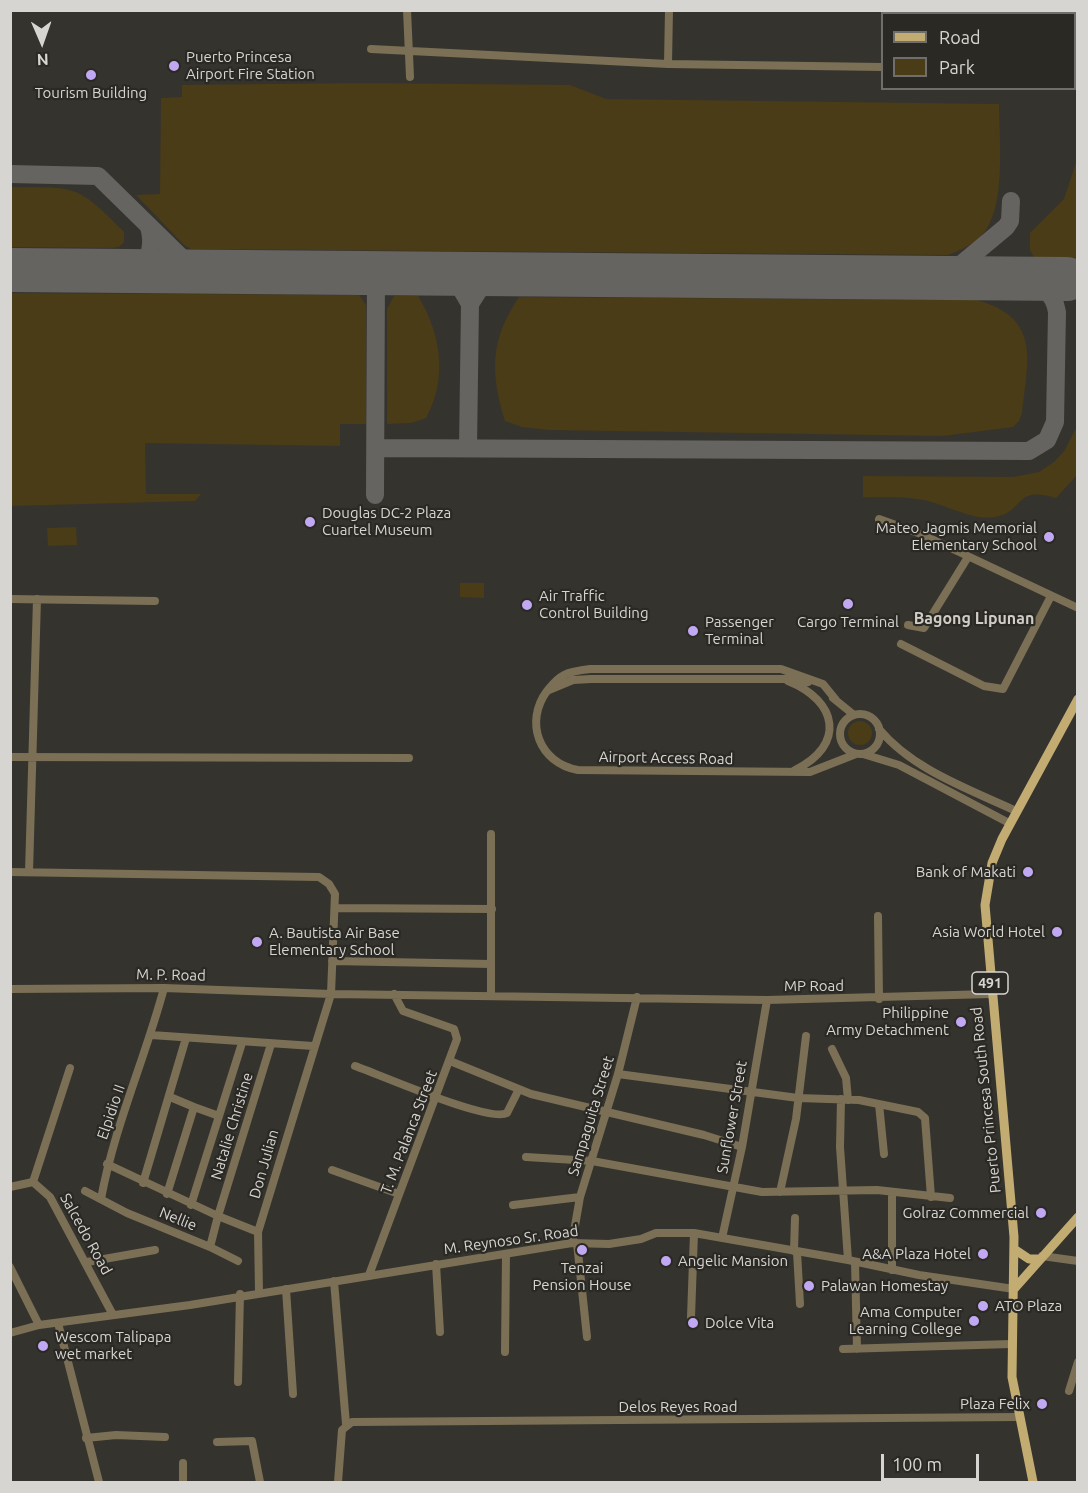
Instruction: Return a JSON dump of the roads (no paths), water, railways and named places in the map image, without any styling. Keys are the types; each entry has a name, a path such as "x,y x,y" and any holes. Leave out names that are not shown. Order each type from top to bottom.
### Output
{"main road":[{"name":"Puerto Princesa South Road","path":"1033,1482 1018,1417 1012,1377 1014,1250 985,925 986,891 992,863 1010,823 1077,699"},
{"path":"1014,1288 1077,1217"},
{"path":"1014,1250 1029,1259 1041,1257"}],"street":[{"path":"407,10 410,77"},
{"path":"668,64 669,10"},
{"path":"371,49 668,64 881,67"},
{"path":"879,519 921,534 1077,608"},
{"path":"908,625 924,628 968,557"},
{"path":"901,644 984,686 1003,689 1050,596"},
{"path":"10,599 155,601"},
{"path":"29,872 37,600"},
{"path":"548,690 554,681 565,674 591,669 761,669 791,671 809,677 829,688 836,700"},
{"path":"548,690 563,683 591,679 805,681 820,688 854,715 870,716 892,744 918,762 1016,811"},
{"path":"783,680 806,689 817,697 829,720 828,738 822,751 812,761 790,772"},
{"name":"Airport Access Road","path":"548,690 538,710 536,735 550,758 568,768 790,772 818,769 859,754"},
{"path":"854,715 841,726 840,738 846,748 859,754 900,765 1010,823"},
{"path":"859,754 877,745 879,729"},
{"path":"10,758 410,758"},
{"path":"491,834 491,996"},
{"path":"10,872 319,877 329,884 335,894 336,908 492,909"},
{"name":"Don Julian","path":"259,1292 258,1232 313,1046 331,994 336,908"},
{"path":"878,916 879,999"},
{"path":"332,961 491,964"},
{"name":"M. P. Road","path":"10,989 164,988 331,994 491,996"},
{"name":"Elpidio II","path":"100,1199 107,1164 151,1035 164,988"},
{"name":"T. M. Palanca Street","path":"369,1275 438,1096 457,1032 403,1011 394,994"},
{"name":"MP Road","path":"491,996 767,1000 879,999 991,994"},
{"name":"Sampaguita Street","path":"587,1337 575,1243 580,1197 618,1074 637,997"},
{"name":"Sunflower Street","path":"722,1238 742,1147 767,1000"},
{"path":"151,1035 242,1043 313,1046"},
{"path":"780,1192 796,1119 806,1036"},
{"path":"143,1183 186,1038"},
{"path":"192,1205 242,1043"},
{"name":"Natalie Christine","path":"219,1216 271,1044"},
{"path":"832,1049 846,1078 840,1147 852,1261 857,1349"},
{"path":"450,1061 519,1089 606,1114 651,1122 742,1147"},
{"path":"355,1066 470,1109 502,1116 507,1113 519,1089"},
{"path":"10,1187 33,1182 70,1068"},
{"path":"618,1074 682,1081 751,1093 798,1098 845,1099 879,1104 924,1116 931,1197"},
{"path":"170,1097 219,1116"},
{"path":"879,1104 884,1154"},
{"path":"167,1194 194,1107"},
{"path":"526,1157 592,1161 734,1187 780,1192 844,1190 950,1198"},
{"path":"107,1164 143,1183 219,1216"},
{"path":"332,1170 399,1194"},
{"name":"Salcedo Road","path":"33,1182 50,1197 113,1315"},
{"name":"Nellie","path":"85,1191 128,1213 210,1247 219,1216 258,1232"},
{"path":"892,1192 892,1270"},
{"path":"513,1205 580,1197"},
{"path":"795,1218 800,1304"},
{"name":"M. Reynoso Sr. Road","path":"10,1333 39,1325 575,1243 609,1244 641,1239 656,1233 694,1233 892,1270 1014,1288"},
{"path":"691,1317 694,1233"},
{"path":"210,1247 238,1261"},
{"path":"87,1263 155,1250"},
{"path":"505,1352 506,1254"},
{"path":"1041,1257 1077,1261"},
{"path":"436,1264 440,1332"},
{"path":"10,1267 39,1325"},
{"path":"334,1281 344,1427 338,1482"},
{"path":"286,1289 292,1394"},
{"path":"238,1382 240,1294"},
{"path":"58,1323 99,1482"},
{"path":"843,1349 1011,1344"},
{"path":"1069,1391 1077,1362"},
{"name":"Delos Reyes Road","path":"344,1427 1018,1417"},
{"path":"86,1438 117,1435 165,1437"},
{"path":"217,1442 252,1441 260,1482"},
{"path":"183,1463 183,1482"}],"place":[{"name":"Puerto Princesa Airport Fire Station","path":"174,66"},
{"name":"Tourism Building","path":"91,75"},
{"name":"Douglas DC-2 Plaza Cuartel Museum","path":"310,522"},
{"name":"Mateo Jagmis Memorial Elementary School","path":"1049,537"},
{"name":"Cargo Terminal","path":"848,604"},
{"name":"Air Traffic Control Building","path":"527,605"},
{"name":"Passenger Terminal","path":"693,631"},
{"name":"Bank of Makati","path":"1028,872"},
{"name":"Asia World Hotel","path":"1057,932"},
{"name":"A. Bautista Air Base Elementary School","path":"257,942"},
{"name":"Philippine Army Detachment","path":"961,1022"},
{"name":"Golraz Commercial","path":"1041,1213"},
{"name":"Tenzai Pension House","path":"582,1250"},
{"name":"A&A Plaza Hotel","path":"983,1254"},
{"name":"Angelic Mansion","path":"666,1261"},
{"name":"Palawan Homestay","path":"809,1286"},
{"name":"ATO Plaza","path":"983,1306"},
{"name":"Ama Computer Learning College","path":"974,1321"},
{"name":"Dolce Vita","path":"693,1323"},
{"name":"Wescom Talipapa wet market","path":"43,1346"},
{"name":"Plaza Felix","path":"1042,1404"}],"district":[{"name":"Bagong Lipunan","path":"974,619"}]}
